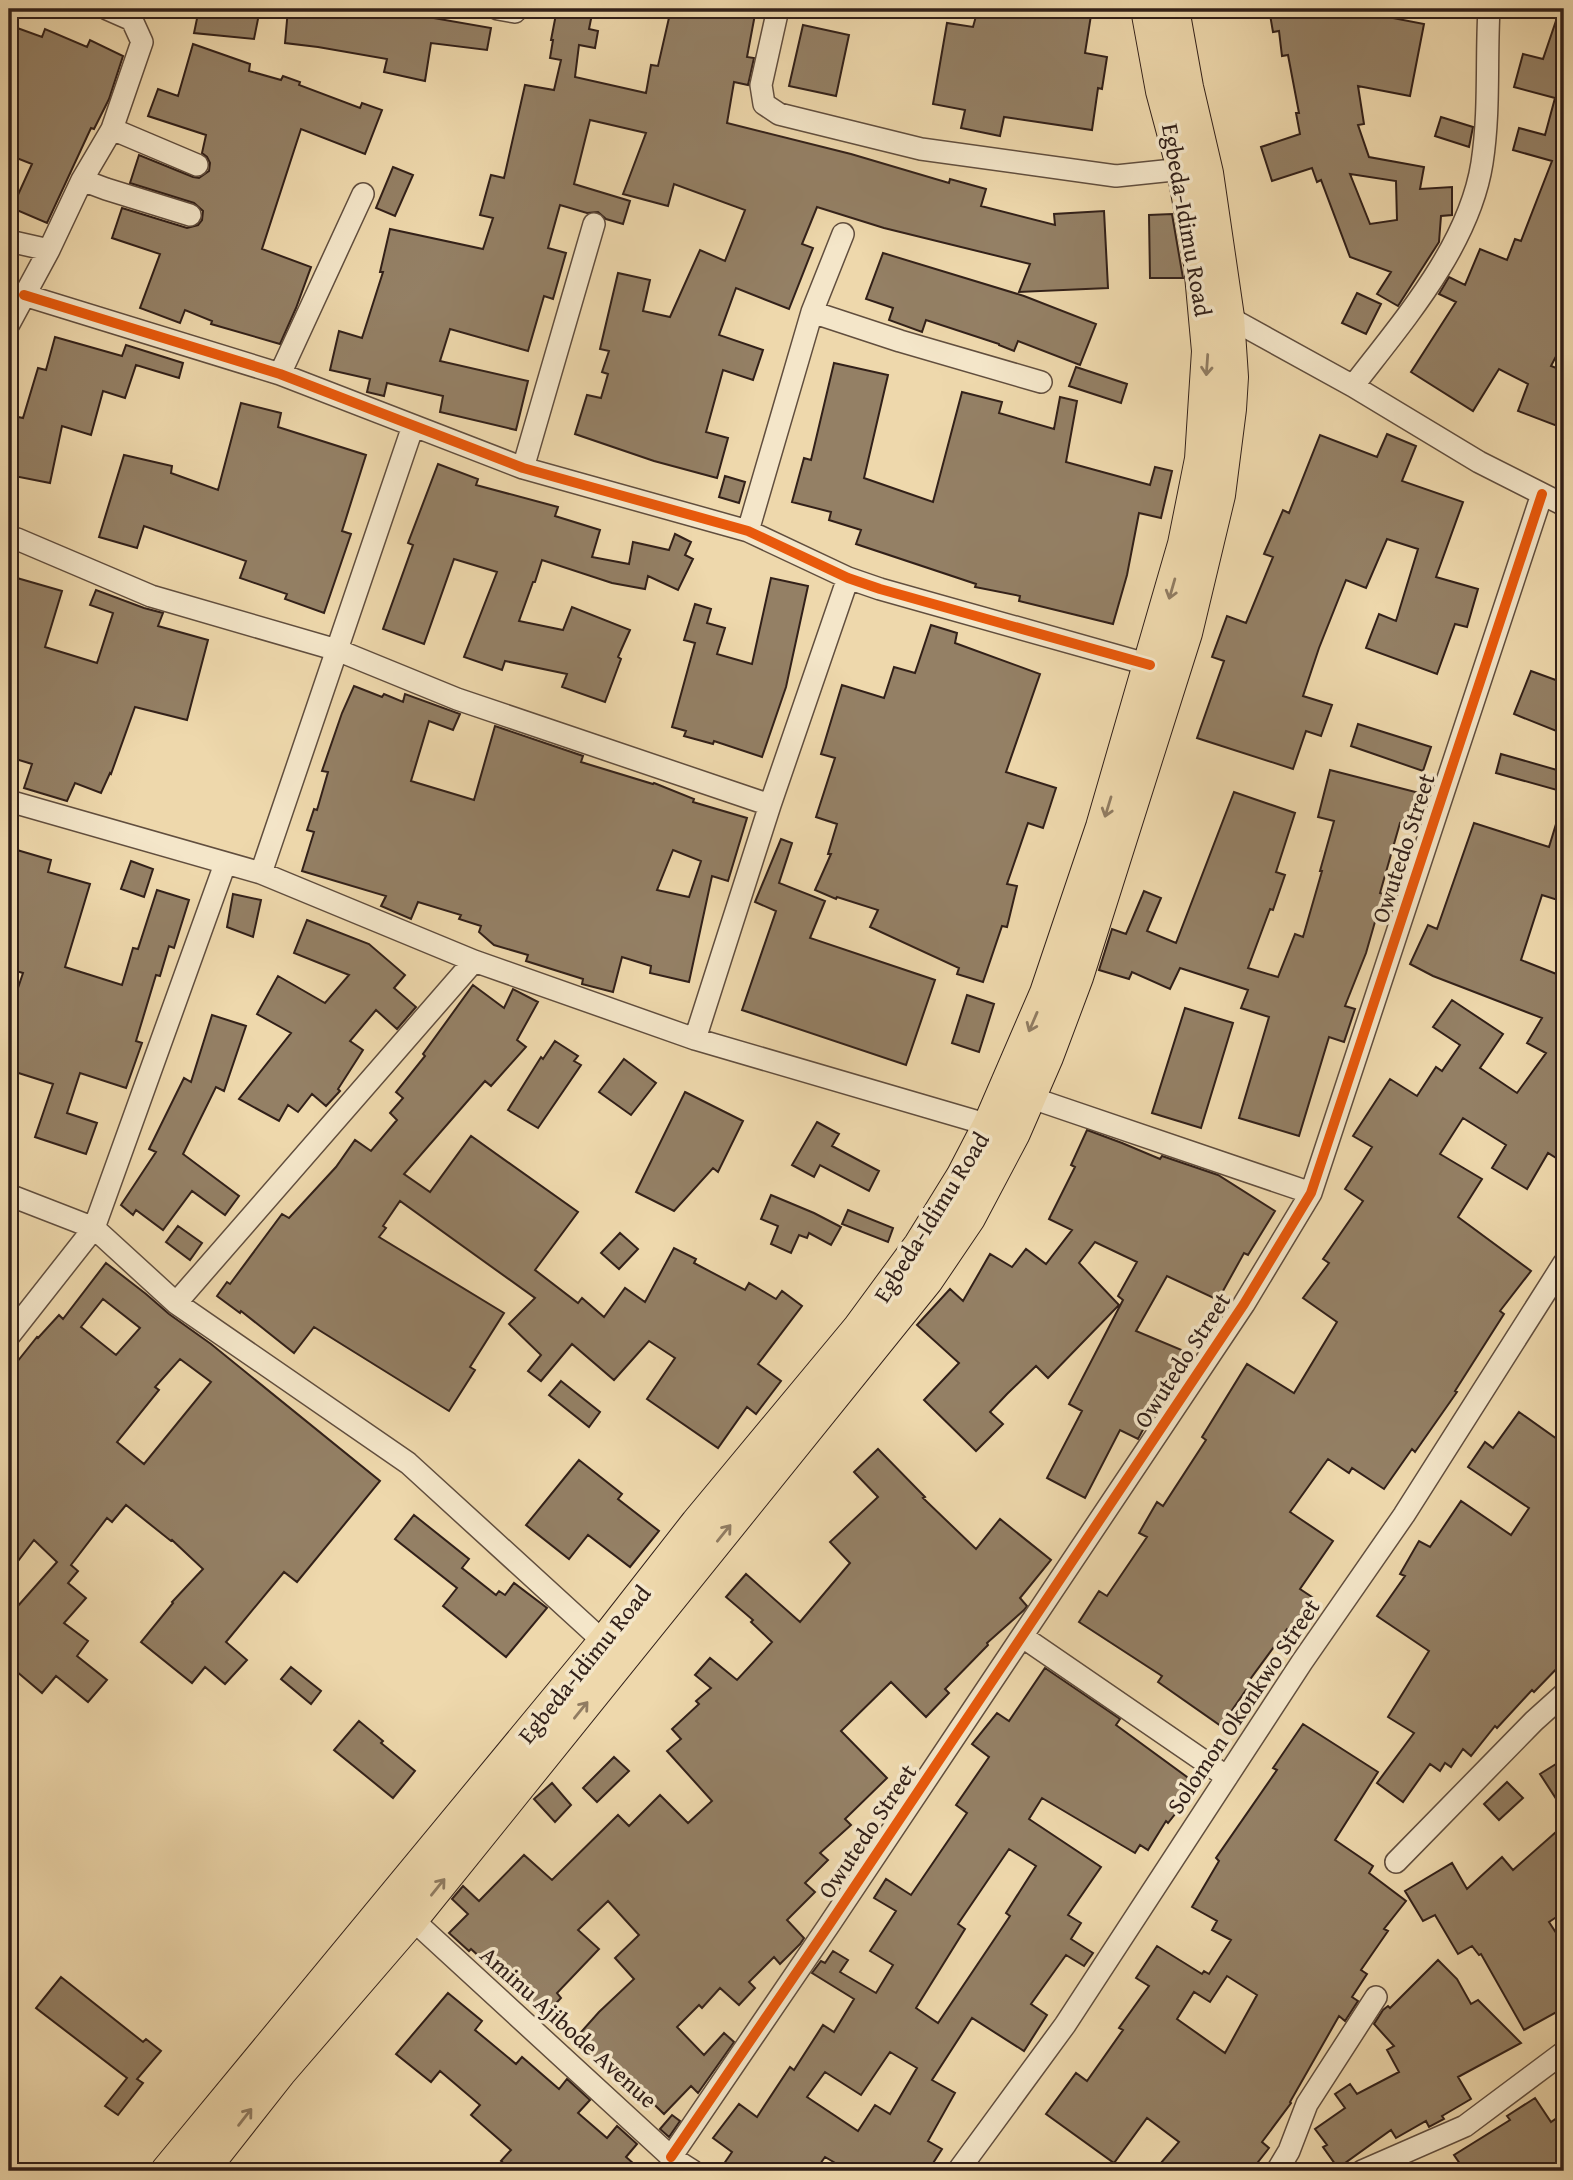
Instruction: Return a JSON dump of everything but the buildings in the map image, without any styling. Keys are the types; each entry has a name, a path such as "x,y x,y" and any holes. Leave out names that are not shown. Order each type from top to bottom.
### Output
{"main road":[{"name":"Egbeda-Idimu Road","path":"202,2171 280,2073 412,1919 927,1280 969,1217 1014,1133 1077,977 1186,633 1219,495 1230,409 1232,377 1228,317 1207,173 1147,9"},
{"name":"Egbeda-Idimu Road","path":"167,2171 604,1642 705,1513 859,1328 920,1245 962,1177 989,1125 1046,993 1101,827 1184,544 1200,459 1208,351 1206,317 1175,89 1173,9"}],"street":[{"path":"9,324 82,180 112,129 142,42 132,20 107,9"},
{"path":"498,9 516,12 516,9"},
{"path":"778,9 761,85 764,104 779,114 920,149 1116,176 1184,169"},
{"path":"1353,386 1423,294 1463,228 1482,165 1488,103 1489,9"},
{"path":"112,129 197,165"},
{"path":"82,180 190,215"},
{"path":"280,374 363,194"},
{"path":"523,468 594,224"},
{"path":"748,531 811,312 843,234"},
{"path":"9,241 48,250"},
{"path":"24,295 280,374 523,468 748,531 848,578 880,589 1150,665"},
{"path":"811,312 1041,382"},
{"path":"1228,317 1353,386 1479,462 1564,505"},
{"path":"261,873 413,426"},
{"name":"Owutedo Street","path":"671,2157 1023,1637 1244,1304 1311,1193 1542,494"},
{"path":"17,539 151,596 337,650 457,699 770,805"},
{"path":"695,1039 770,805 848,578"},
{"path":"9,801 261,873 474,961 695,1039 989,1125"},
{"path":"9,1336 94,1228 225,864"},
{"path":"176,1303 474,961"},
{"path":"1029,1097 1311,1193"},
{"path":"9,1195 94,1228 176,1303 408,1463 604,1642"},
{"name":"Solomon Okonkwo Street","path":"957,2171 1065,2025 1302,1662 1404,1515 1564,1263"},
{"path":"1023,1637 1227,1777"},
{"path":"1396,1862 1564,1693"},
{"name":"Aminu Ajibode Avenue","path":"412,1919 671,2157 693,2171"},
{"path":"1277,2171 1289,2151 1307,2104 1377,1997"},
{"path":"1362,2171 1465,2126 1564,2052"}],"cycle path":[{"path":"24,295 280,374 523,468 748,531 848,578 880,589 1150,665"},
{"path":"671,2157 1244,1304 1311,1193 1542,494"}]}
